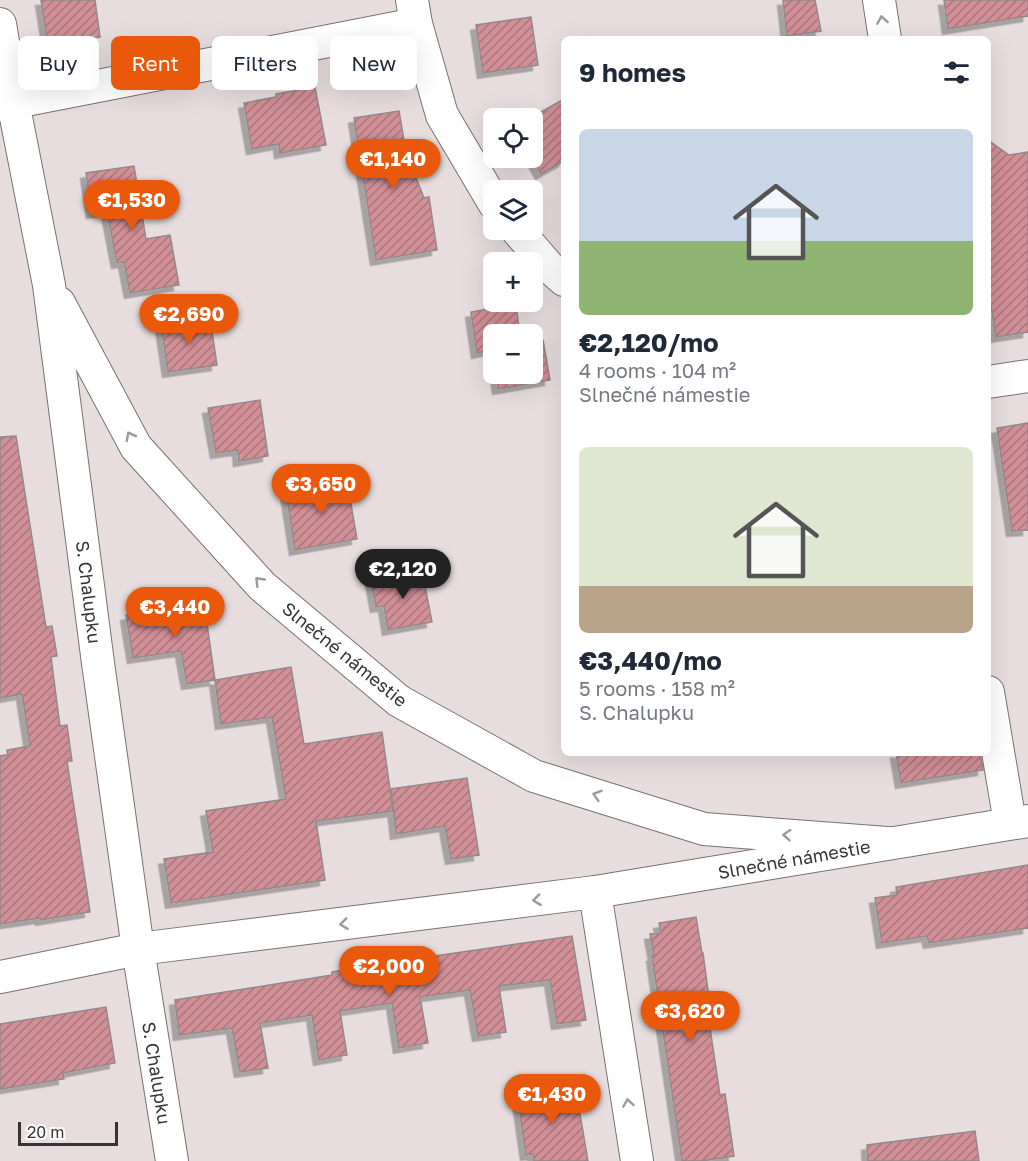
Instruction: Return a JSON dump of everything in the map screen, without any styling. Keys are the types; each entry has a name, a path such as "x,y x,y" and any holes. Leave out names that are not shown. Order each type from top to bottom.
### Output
{"street":[{"path":"879,0 885,36"},
{"path":"7,104 414,12 442,115 483,184"},
{"name":"S. Chalupku","path":"0,24 7,104 49,285 99,675 138,949 172,1161"},
{"path":"526,240 561,277"},
{"name":"Slnečné námestie","path":"49,285 136,447 262,586 399,701 534,776 704,829 887,843"},
{"path":"991,382 1028,376"},
{"path":"991,705 1019,822"},
{"name":"Slnečné námestie","path":"0,977 138,949 595,892 1019,822"},
{"path":"595,892 637,1161"}],"building":[{"path":"41,0 95,0 100,37 47,36"},
{"path":"783,0 815,0 821,31 787,36"},
{"path":"944,0 1028,0 1028,16 948,29"},
{"path":"531,17 538,65 483,73 476,25"},
{"path":"316,90 326,145 280,153 279,144 252,149 244,103 276,97 276,94"},
{"path":"561,101 561,163 541,174 538,168 543,168 543,111"},
{"path":"399,111 404,147 424,198 429,197 437,250 376,260 354,118"},
{"path":"991,142 1009,155 1028,152 1028,332 996,337 991,306"},
{"path":"134,166 146,239 170,235 179,285 130,293 124,262 117,263 107,211 92,213 86,173"},
{"path":"483,310 483,312 517,312 518,324 483,324 483,352 477,353 471,312"},
{"path":"210,318 217,365 168,372 161,324"},
{"path":"543,340 550,380 543,381"},
{"path":"497,384 527,384 498,389"},
{"path":"260,400 268,456 239,461 238,450 216,453 208,408"},
{"path":"1028,423 1028,530 1012,531 997,428"},
{"path":"16,436 46,627 52,626 57,656 51,657 60,726 67,725 72,761 67,761 90,912 0,924 0,756 8,755 7,750 30,746 22,694 0,698 0,437"},
{"path":"347,481 357,539 295,550 286,491"},
{"path":"422,571 432,622 388,630 384,606 376,607 371,580"},
{"path":"204,602 215,680 187,684 181,651 133,658 126,615"},
{"path":"291,667 304,744 382,732 393,811 316,821 325,880 171,903 164,859 213,852 206,811 286,799 272,717 221,724 215,680"},
{"path":"896,756 981,756 983,770 901,783"},
{"path":"467,778 479,855 451,859 445,826 396,834 391,789"},
{"path":"1028,865 1028,928 929,943 927,936 882,943 875,898 897,895 896,887"},
{"path":"696,917 703,953 712,1020 709,1021 720,1095 725,1094 734,1156 701,1161 682,1161 650,934 661,933 659,923"},
{"path":"572,936 586,1020 557,1024 550,980 499,986 506,1032 478,1036 470,990 420,997 428,1043 399,1048 392,1003 340,1011 347,1055 319,1060 312,1015 260,1023 268,1068 240,1072 232,1028 179,1035 175,1000 332,975 332,972"},
{"path":"106,1007 115,1063 63,1073 64,1079 0,1089 0,1024"},
{"path":"575,1085 588,1161 534,1161 533,1154 526,1155 517,1092"},
{"path":"975,1131 979,1161 868,1161 867,1145"}]}
